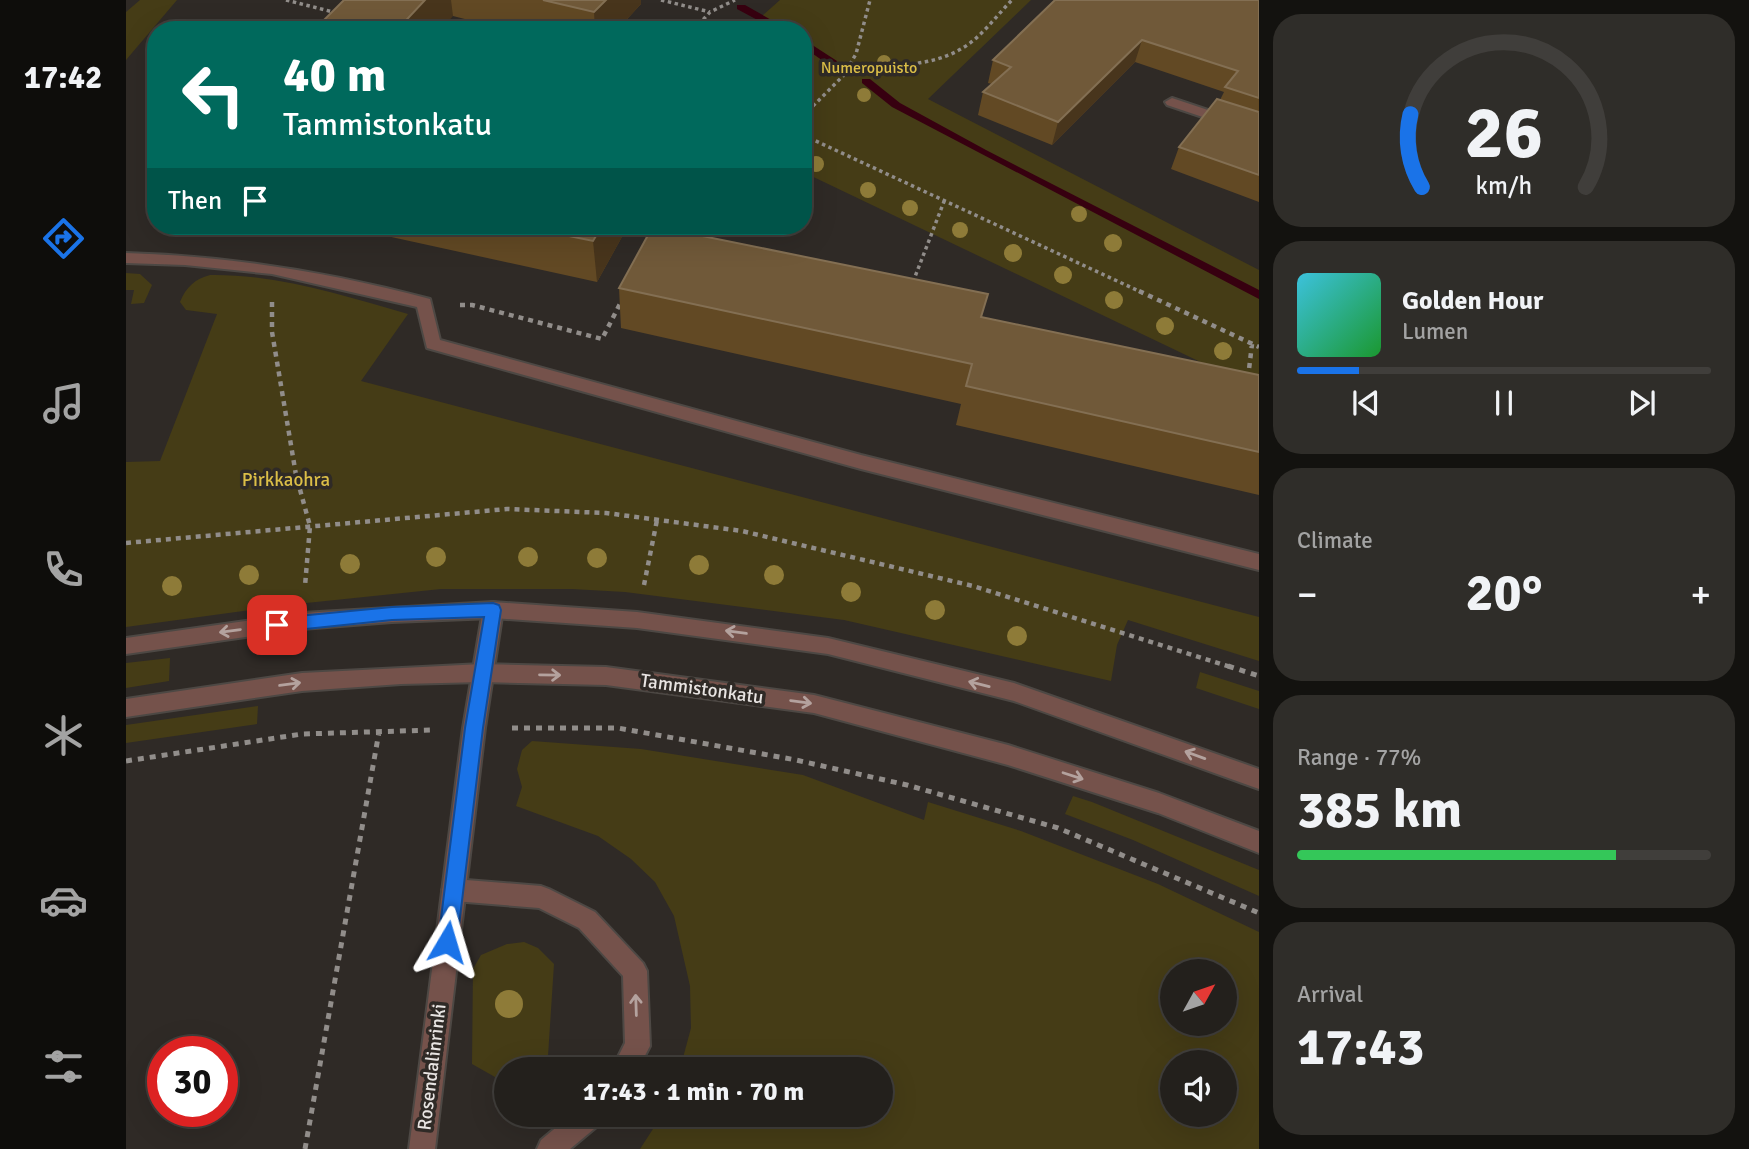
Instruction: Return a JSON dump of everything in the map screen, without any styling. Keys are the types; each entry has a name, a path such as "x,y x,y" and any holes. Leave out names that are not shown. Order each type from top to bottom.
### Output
{"street":[{"path":"1172,102 1259,132"},
{"path":"126,258 185,260 272,269 424,303 433,344 861,462 1259,562"},
{"path":"126,646 302,621 392,614 493,610 637,620 828,646 1014,692 1259,779"},
{"name":"Rosendalinrinki","path":"422,1149 474,728 493,610"},
{"name":"Tammistonkatu","path":"126,709 302,682 482,673 606,676 814,704 1008,755 1158,803 1259,842"},
{"path":"454,890 541,897 587,920 635,971 638,1046 631,1057"},
{"path":"550,1149 576,1127"}],"path":[{"path":"286,0 339,13"},
{"path":"661,0 710,12"},
{"path":"702,21 710,12 734,0"},
{"path":"812,106 848,66 859,43 870,0"},
{"path":"848,66 887,66 925,61 961,49 1012,0"},
{"path":"812,139 1259,347"},
{"path":"909,294 945,199"},
{"path":"646,252 649,235"},
{"path":"272,269 272,332 296,475 310,526"},
{"path":"424,303 472,305 602,339 628,289"},
{"path":"1235,375 1248,378 1252,344"},
{"path":"126,543 507,509 606,513 742,531 972,586 1259,676"},
{"path":"126,761 302,734 474,728 618,728 796,760 907,785 1058,828 1259,913"},
{"path":"305,1149 379,732"}],"green space":[{"path":"140,0 177,0 159,21 147,21 147,35 126,60 126,12"},
{"name":"Numeropuisto","path":"780,0 1031,0 928,99 1259,270 1259,390 812,176 812,21 756,21"},
{"path":"126,273 140,274 152,285 144,303 131,304 134,290 126,290"},
{"name":"Pirkkaohra","path":"210,275 285,282 408,314 361,381 1259,617 1259,661 1128,620 1117,645 1111,681 844,620 625,592 572,589 441,589 287,605 126,627 126,462 160,461 217,314 186,310 180,302 192,284"},
{"path":"170,658 169,681 126,688 126,663"},
{"path":"1200,672 1259,691 1259,709 1196,688"},
{"path":"258,706 257,724 126,743 126,725"},
{"path":"532,741 641,749 803,775 924,820 928,802 1021,831 1158,884 1259,932 1259,1149 640,1149 654,1127 893,1127 893,1057 683,1057 691,1028 690,986 674,916 655,882 631,859 598,836 516,806 522,787 517,769 522,750"},
{"path":"1073,796 1259,870 1259,896 1133,840 1065,814"},
{"path":"524,942 538,948 554,964 548,1056 494,1057 494,1076 472,1064 473,969 481,955 507,944"}],"building":[{"path":"344,0 425,0 405,21 323,21"},
{"path":"543,0 606,0 594,12"},
{"path":"1055,0 1259,0 1259,98 1225,87 1238,71 1142,40 1058,122 983,92 1011,67 993,60"},
{"path":"1217,99 1259,112 1259,175 1179,147"},
{"path":"564,235 597,235 593,241"},
{"path":"648,235 697,235 988,294 981,317 1259,375 1259,452 966,386 972,364 619,288"}],"waterway":[{"path":"741,7 767,21"},
{"path":"812,48 833,63"},
{"path":"866,81 896,105 982,152 1259,295"}],"route":[{"path":"277,625 392,614 493,610 474,728 447,942"}]}
